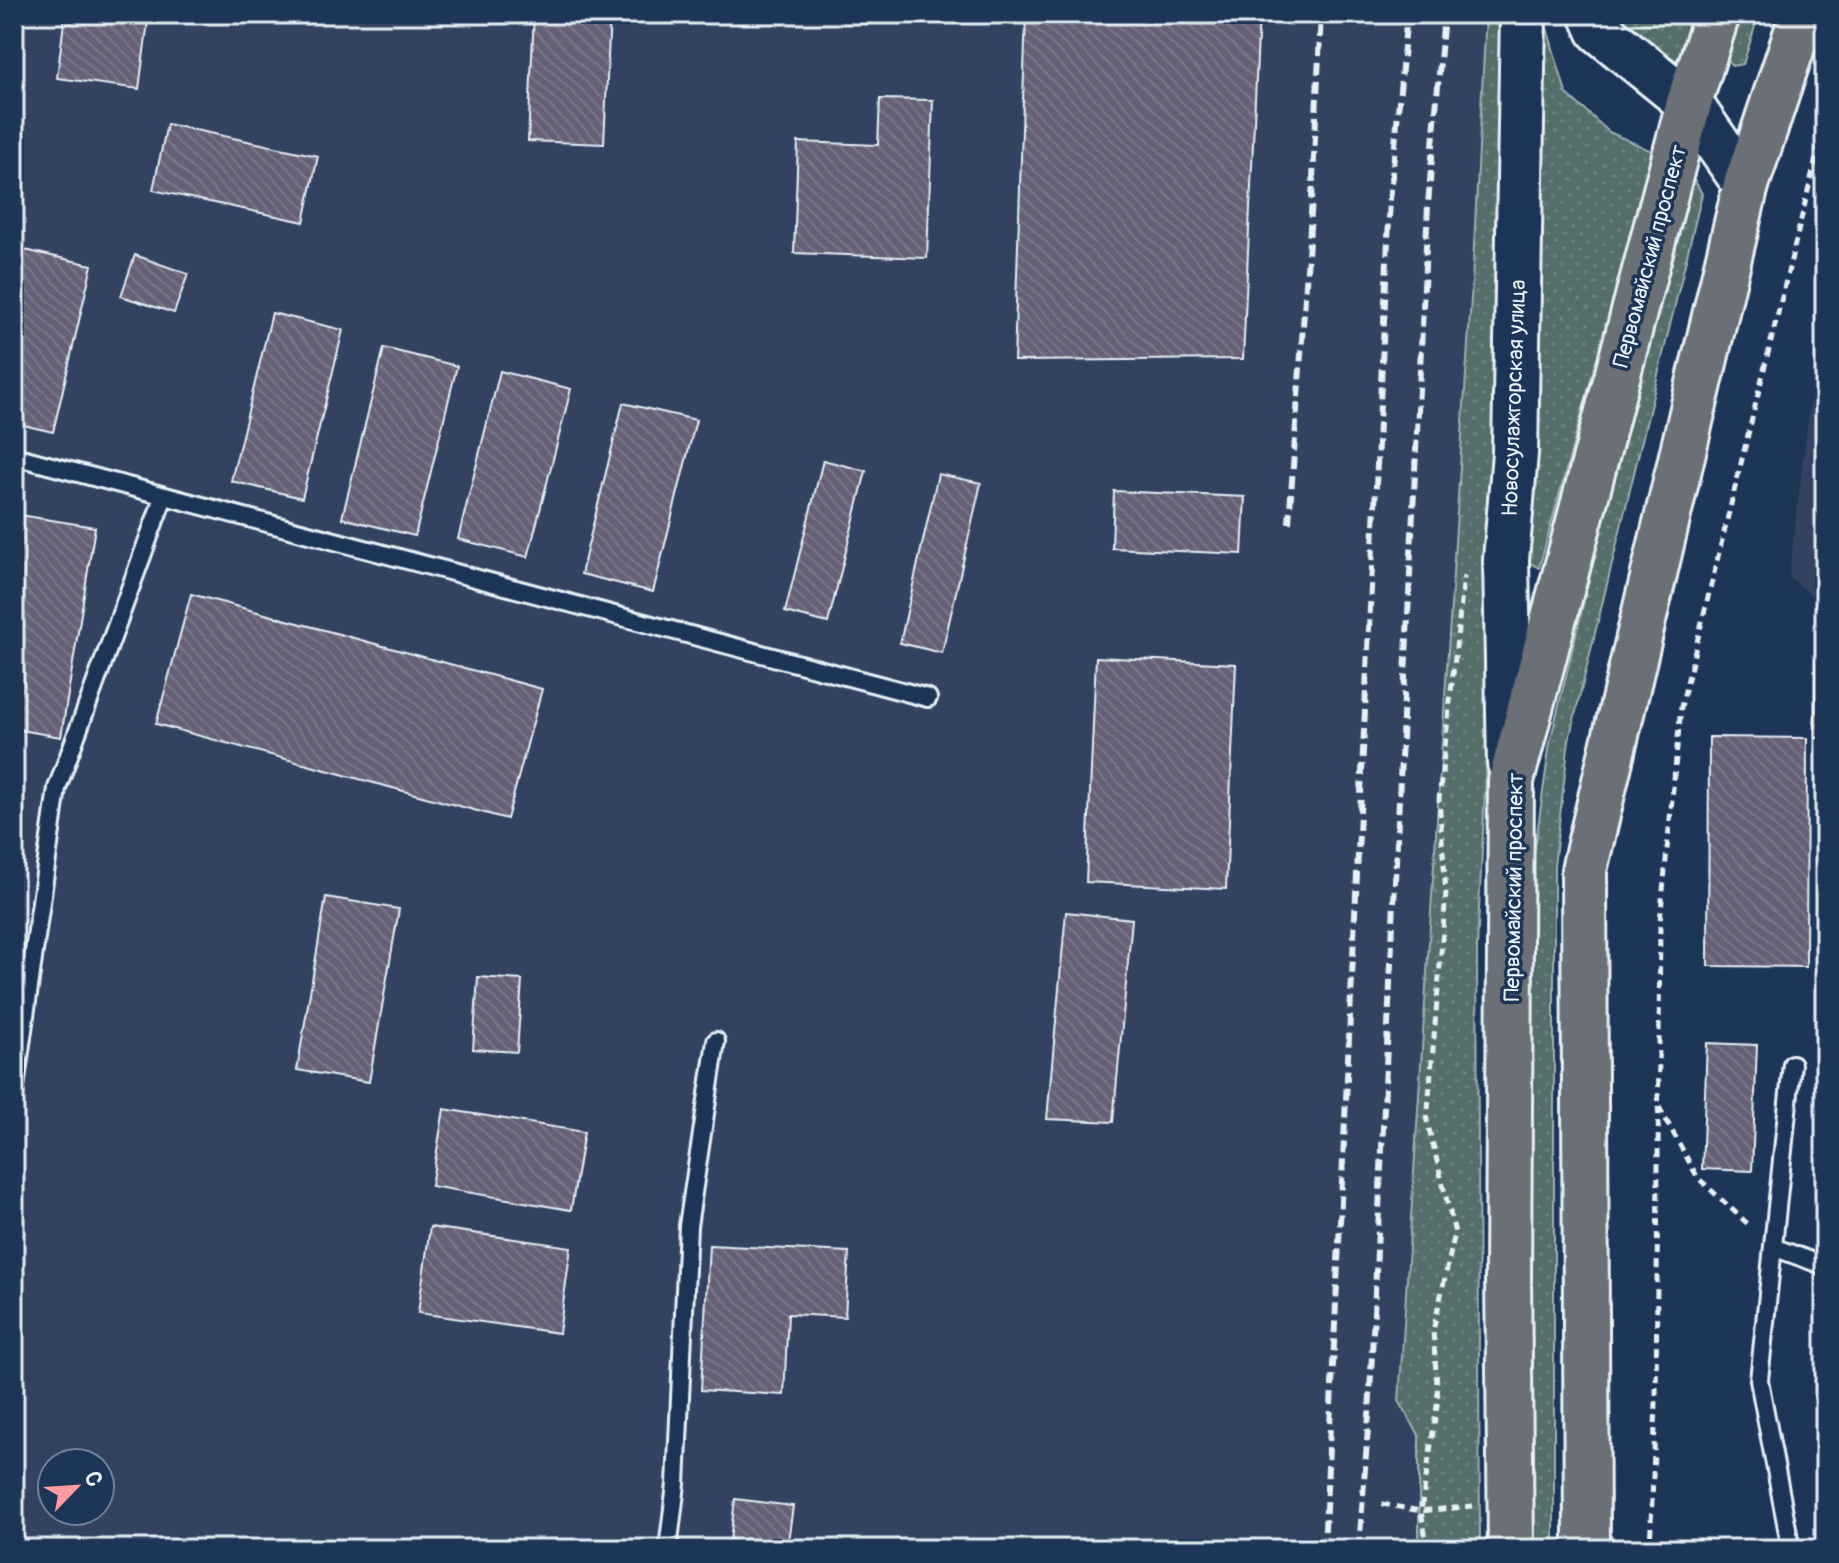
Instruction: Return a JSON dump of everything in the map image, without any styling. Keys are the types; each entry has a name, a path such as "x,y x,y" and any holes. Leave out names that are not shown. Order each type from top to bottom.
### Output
{"main road":[{"name":"Новосулажгорская улица","path":"1511,781 1506,560 1515,453 1523,14"},
{"path":"1592,14 1599,30 1689,103"},
{"name":"Первомайский проспект","path":"1511,1549 1508,1277 1511,781 1689,103 1717,14"},
{"path":"1587,1549 1584,870 1746,185 1803,14"},
{"name":"Первомайский проспект","path":"1689,103 1746,185"}],"lane":[{"path":"14,456 928,698"},
{"path":"14,1094 57,788 164,496"},
{"path":"668,1549 676,1484 688,1226 716,1041"},
{"path":"1791,1549 1759,1380 1792,1064"},
{"path":"1773,1247 1825,1266"}],"path":[{"path":"1650,1549 1656,1403 1660,921 1681,707 1825,122"},
{"path":"1428,1549 1421,1511 1438,1399 1433,1331 1455,1233 1427,1121 1446,893 1439,799 1465,570"},
{"path":"1659,1107 1698,1178 1773,1247"},
{"path":"1382,1504 1421,1511 1511,1502"}],"shaded area":[{"path":"14,14 1486,14 1472,283 1399,1401 1419,1435 1419,1549 14,1549"},
{"path":"1825,276 1825,597 1812,596 1789,577"}],"green space":[{"path":"1486,14 1507,14 1491,676 1477,948 1480,1549 1419,1549 1419,1435 1399,1401 1472,283"},
{"path":"1543,14 1566,93 1609,132 1654,152 1539,568 1517,556"},
{"path":"1620,14 1694,14 1680,63 1624,27"},
{"path":"1739,14 1759,14 1743,64 1732,66 1726,57"},
{"path":"1695,181 1702,194 1569,740 1554,866 1554,1549 1531,1549 1533,862 1550,742 1685,183"}],"building":[{"path":"65,14 149,14 139,89 57,78"},
{"path":"534,14 610,14 604,144 528,141"},
{"path":"1026,14 1259,14 1243,359 1014,361"},
{"path":"880,99 933,100 927,258 794,253 798,142 878,145"},
{"path":"167,124 318,156 304,222 153,190"},
{"path":"16,248 92,265 53,432 14,423"},
{"path":"135,255 188,274 174,313 121,296"},
{"path":"272,313 343,330 302,498 231,481"},
{"path":"384,348 457,366 415,536 342,518"},
{"path":"500,371 571,389 528,557 458,539"},
{"path":"623,403 696,420 653,592 581,574"},
{"path":"823,460 866,471 828,623 785,612"},
{"path":"938,474 981,483 942,653 900,643"},
{"path":"1114,491 1245,497 1242,554 1112,548"},
{"path":"14,514 95,527 61,737 14,729"},
{"path":"191,594 542,689 507,819 156,724"},
{"path":"1816,632 1825,632 1825,738 1815,738"},
{"path":"1096,657 1236,664 1226,889 1086,882"},
{"path":"1709,737 1807,738 1806,967 1708,966"},
{"path":"326,897 399,909 369,1082 297,1070"},
{"path":"1066,912 1132,919 1113,1122 1047,1119"},
{"path":"478,977 522,980 517,1052 473,1049"},
{"path":"1707,1043 1757,1045 1752,1171 1702,1169"},
{"path":"444,1109 584,1132 571,1210 431,1186"},
{"path":"430,1227 571,1247 559,1333 418,1313"},
{"path":"709,1245 849,1252 845,1317 788,1314 784,1395 701,1390"},
{"path":"735,1499 793,1506 787,1549 729,1549"},
{"path":"1411,1544 1411,1549 1378,1549 1378,1545"}],"railway":[{"path":"1289,523 1312,199 1321,14"},
{"path":"1324,1549 1390,199 1407,14"},
{"path":"1359,1549 1369,1415 1428,205 1444,14"}]}
